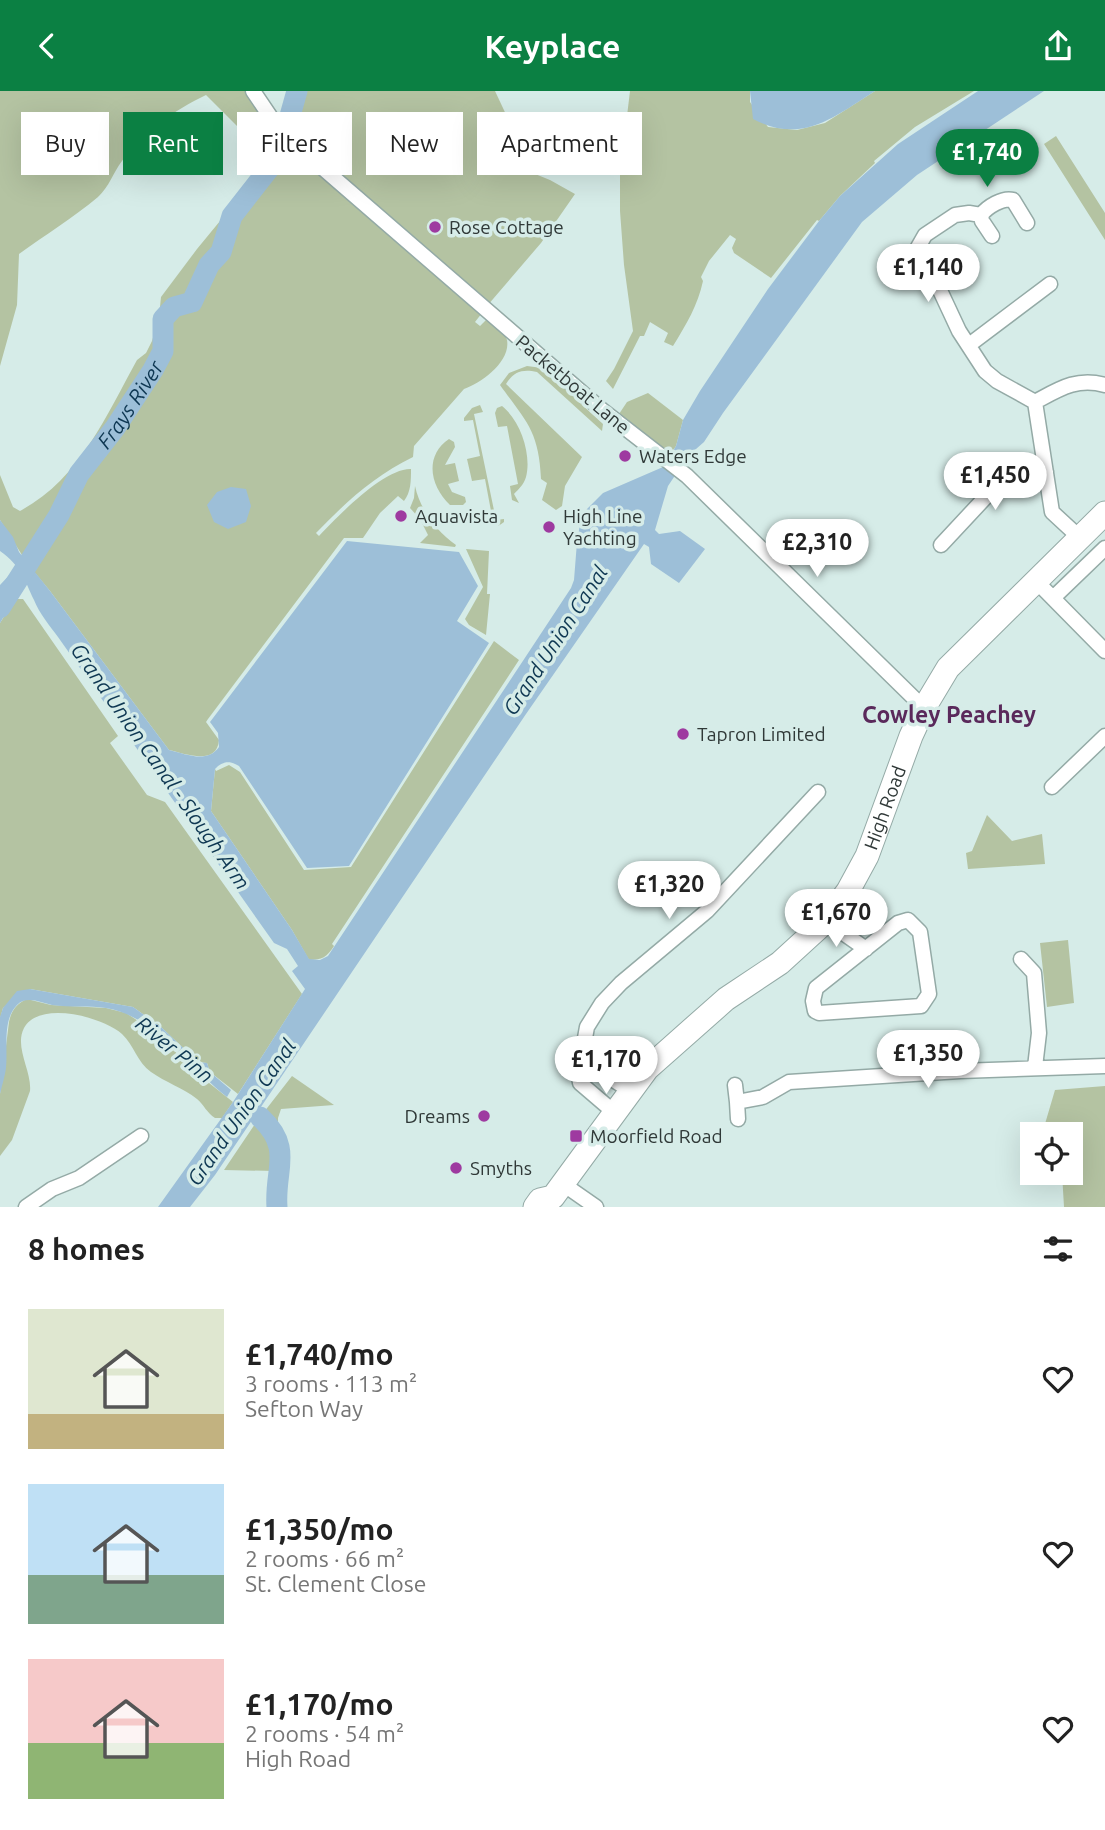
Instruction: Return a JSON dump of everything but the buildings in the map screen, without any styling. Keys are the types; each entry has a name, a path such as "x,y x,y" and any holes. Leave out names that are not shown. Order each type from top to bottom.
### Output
{"main road":[{"name":"High Road","path":"550,1199 647,1069 717,1007 780,963 826,921 848,891 872,845 897,773 924,708 948,668 1105,513"}],"street":[{"name":"Packetboat Lane","path":"253,91 283,133 601,410 687,476 924,708"},
{"path":"1027,223 1010,199 1003,200 975,214 955,215 925,235 917,249 920,266 938,286 959,331 985,371 997,381 1035,402"},
{"path":"975,214 992,236"},
{"path":"969,345 1050,284"},
{"path":"1035,402 1069,384 1092,381 1105,385"},
{"path":"1035,402 1052,512 1079,537"},
{"path":"941,545 996,486 1009,480 1046,472"},
{"path":"1054,599 1105,548"},
{"path":"1035,580 1105,652"},
{"path":"1052,787 1105,736"},
{"path":"587,1070 583,1049 585,1034 593,1015 602,1003 621,983 707,911 818,792"},
{"path":"908,920 915,925 920,932 929,994 926,1000 921,1006 914,1007 819,1013 815,1011 813,1001 816,988 866,949 898,923 908,920"},
{"path":"826,921 866,949"},
{"path":"1021,958 1034,972 1039,1033 1035,1067"},
{"path":"737,1102 763,1097 789,1082 1035,1067 1105,1066"},
{"path":"615,1113 580,1083 579,1075 587,1070 601,1072 631,1091"},
{"path":"735,1085 738,1119"},
{"path":"26,1207 52,1189 79,1178 141,1136"},
{"path":"550,1199 596,1207"}],"green space":[{"path":"0,91 249,91 261,111 237,112 237,126 206,95 176,112 123,112 123,160 105,189 69,219 19,254 17,305 0,366"},
{"path":"300,91 495,91 505,112 477,112 477,175 538,175 575,194 541,243 487,306 334,175 352,175 352,112 294,112"},
{"path":"630,91 750,91 750,102 768,127 797,130 825,123 875,91 974,91 915,127 874,161 819,221 817,220 771,278 734,253 732,248 736,239 730,235 709,261 701,277 703,281 695,307 673,346 664,342 668,333 650,322 613,389 606,381 633,331 624,265 620,175 642,175 642,112 627,112"},
{"path":"1056,136 1105,213 1105,240 1044,144"},
{"path":"258,175 262,175 231,214 220,250 206,267 191,301 174,306 162,318 159,356 64,499 56,518 27,563 0,520 0,475 13,507 20,511 41,498 75,464 102,424 137,360 146,353 159,317 161,297"},
{"path":"267,175 324,175 482,313 475,322 480,326 487,319 504,334 507,348 500,364 478,382 464,389 414,446 413,457 361,491 316,533 319,536 349,506 388,476 411,469 411,482 404,501 398,496 380,513 363,538 344,538 208,719 206,722 219,740 213,753 200,756 169,750 31,568 61,520 85,473 138,402 165,356 167,320 178,310 195,304 211,267 225,254 232,235 234,218"},
{"path":"527,366 542,368 603,424 602,431 537,372 519,372 506,384 582,457 565,486 562,506 556,510 542,500 547,483 541,479 534,437 500,385 509,373"},
{"path":"648,393 683,420 676,446 670,455 619,414 627,402"},
{"path":"480,405 483,412 474,414 496,520 504,519 504,522 497,526 488,523 484,517 483,513 491,511 485,479 472,481 467,459 480,456 473,420 464,421 464,418 472,408"},
{"path":"502,406 514,420 526,448 526,477 514,494 519,503 512,500 510,486 518,484 507,426 498,427 495,413 497,408"},
{"path":"449,439 454,442 455,447 445,465 455,463 459,481 448,484 452,492 465,497 466,502 463,505 450,505 434,480 433,462 441,446"},
{"path":"415,486 430,519 455,547 420,543 428,535 420,519 410,508"},
{"path":"466,549 489,551 487,594 490,594 486,635 469,625 465,619 483,587"},
{"path":"15,599 23,599 118,736 110,743 147,795 165,802 302,994 238,1094 210,1072 207,1063 198,1062 161,1027 133,1007 30,989 3,1008 0,1019 0,623"},
{"path":"494,641 519,660 332,944 334,946 324,957 309,960 292,930 211,811 215,769 216,771 229,765 240,772 304,870 351,867"},
{"path":"987,815 1012,841 1042,834 1045,864 968,869 966,853 972,851"},
{"path":"1068,940 1074,1003 1047,1007 1040,943"},
{"path":"27,999 51,1005 106,1008 126,1013 155,1032 199,1075 233,1102 222,1118 215,1118 197,1099 146,1068 126,1038 113,1028 72,1014 43,1015 32,1020 21,1035 30,1091 12,1140 0,1156 0,1094 9,1022 15,1008"},
{"path":"292,1076 334,1105 281,1109 278,1125 264,1112"},
{"path":"1105,1086 1105,1207 1064,1207 1063,1185 1083,1185 1083,1122 1046,1122 1055,1090"},
{"path":"257,1121 268,1133 277,1153 274,1207 272,1207 275,1171 224,1170"}],"water":[{"path":"750,91 875,91 817,125 787,129 753,119"},
{"path":"978,91 1044,91 917,175 862,222 704,442 688,456 668,486 655,530 659,534 680,531 705,549 679,583 651,564 649,547 644,544 215,1175 190,1207 158,1207 233,1102 305,989 292,971 298,966 287,949 274,943 45,619 17,568 0,551 0,520 13,537 19,552 169,750 196,756 209,755 219,747 218,733 210,722 347,541 459,552 478,586 457,621 489,643 349,866 307,868 239,766 226,762 215,769 211,811 309,959 320,960 328,956 571,588 580,524 587,509 603,493 663,467 676,446 683,420 700,391 768,289 840,196 898,144"},
{"path":"231,487 246,489 251,506 246,522 228,529 214,522 207,505 217,492"},
{"path":"14,570 23,583 0,623 0,585"},
{"path":"30,989 133,1007 161,1027 198,1062 207,1063 210,1072 231,1090 227,1097 155,1032 123,1013 106,1008 59,1006 30,1000 17,1005 9,1018 6,1068 0,1094 0,1017 3,1008 17,991"},
{"path":"279,1126 284,1146 281,1207 274,1207 278,1161 269,1133"}],"waterway":[{"name":"Frays River","path":"0,608 59,515 79,474 115,428 153,370 163,351 163,319 174,307 192,302 209,265 221,252 232,216 271,166 297,91"},
{"name":"River Pinn","path":"260,1117 277,1139 280,1150 277,1207"}],"place":[{"name":"Rose Cottage","path":"435,227"},
{"name":"Waters Edge","path":"625,456"},
{"name":"Aquavista","path":"401,516"},
{"name":"High Line Yachting","path":"549,527"},
{"name":"Tapron Limited","path":"683,734"},
{"name":"Dreams","path":"484,1116"},
{"name":"Moorfield Road","path":"576,1136"},
{"name":"Smyths","path":"456,1168"}],"district":[{"name":"Cowley Peachey","path":"949,714"}],"water label":[{"name":"Grand Union Canal","path":"555,640"},
{"name":"Grand Union Canal - Slough Arm","path":"161,766"},
{"name":"Grand Union Canal","path":"241,1112"}]}
